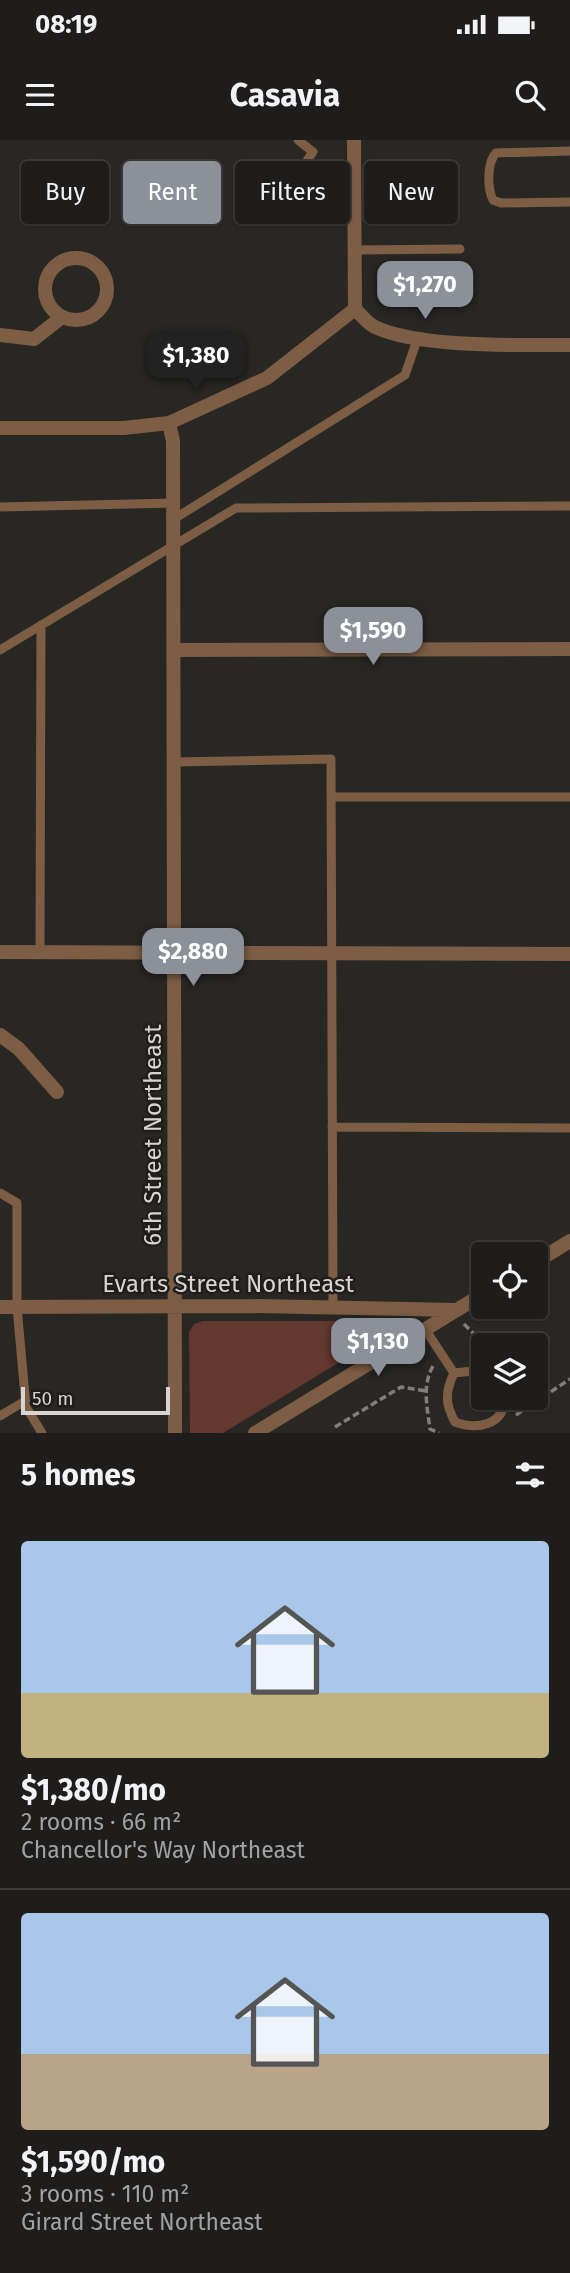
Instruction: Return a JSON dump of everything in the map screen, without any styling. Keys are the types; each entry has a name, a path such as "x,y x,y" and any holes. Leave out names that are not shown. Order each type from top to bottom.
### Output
{"street":[{"path":"354,140 355,309 373,327 418,337 487,345 570,345"},
{"path":"75,258 94,264 106,280 105,301 92,316 72,320 62,317 47,303 45,282 49,273 64,260 75,258"},
{"path":"0,428 124,429 169,423 267,378 355,309"},
{"path":"0,335 34,339 62,317"},
{"name":"6th Street Northeast","path":"169,423 173,441 176,762 176,1433"},
{"path":"175,650 570,649"},
{"path":"0,952 570,954"},
{"path":"0,1035 19,1049 57,1092"},
{"path":"548,1255 570,1241"},
{"path":"255,1433 425,1329 460,1317 471,1306"},
{"name":"Evarts Street Northeast","path":"0,1307 333,1307 460,1317"}],"lane":[{"path":"298,140 313,152 307,161"},
{"path":"570,151 496,153 490,162 490,193 493,200 570,202"},
{"path":"355,250 460,249"},
{"path":"174,519 405,375 418,337"},
{"path":"0,507 174,503"},
{"path":"0,650 236,508 570,506"},
{"path":"40,952 41,625"},
{"path":"176,762 331,759 333,1307"},
{"path":"331,797 570,797"},
{"path":"332,1127 570,1128"},
{"path":"0,1194 17,1203 17,1307 25,1401 43,1433"},
{"path":"425,1329 454,1373"},
{"path":"454,1373 471,1371"},
{"path":"454,1373 447,1388 447,1407 455,1422 471,1428 488,1425 500,1416 502,1410"},
{"path":"0,1416 25,1401"}],"path":[{"path":"460,1317 473,1333"},
{"path":"436,1361 426,1377 426,1391 430,1429 439,1433"},
{"path":"548,1393 570,1380"},
{"path":"335,1427 401,1387 426,1391"},
{"path":"509,1421 523,1410"}],"shaded area":[{"path":"203,1321 376,1321 383,1325 384,1330 381,1337 223,1433 190,1433 189,1332 194,1324"}]}
